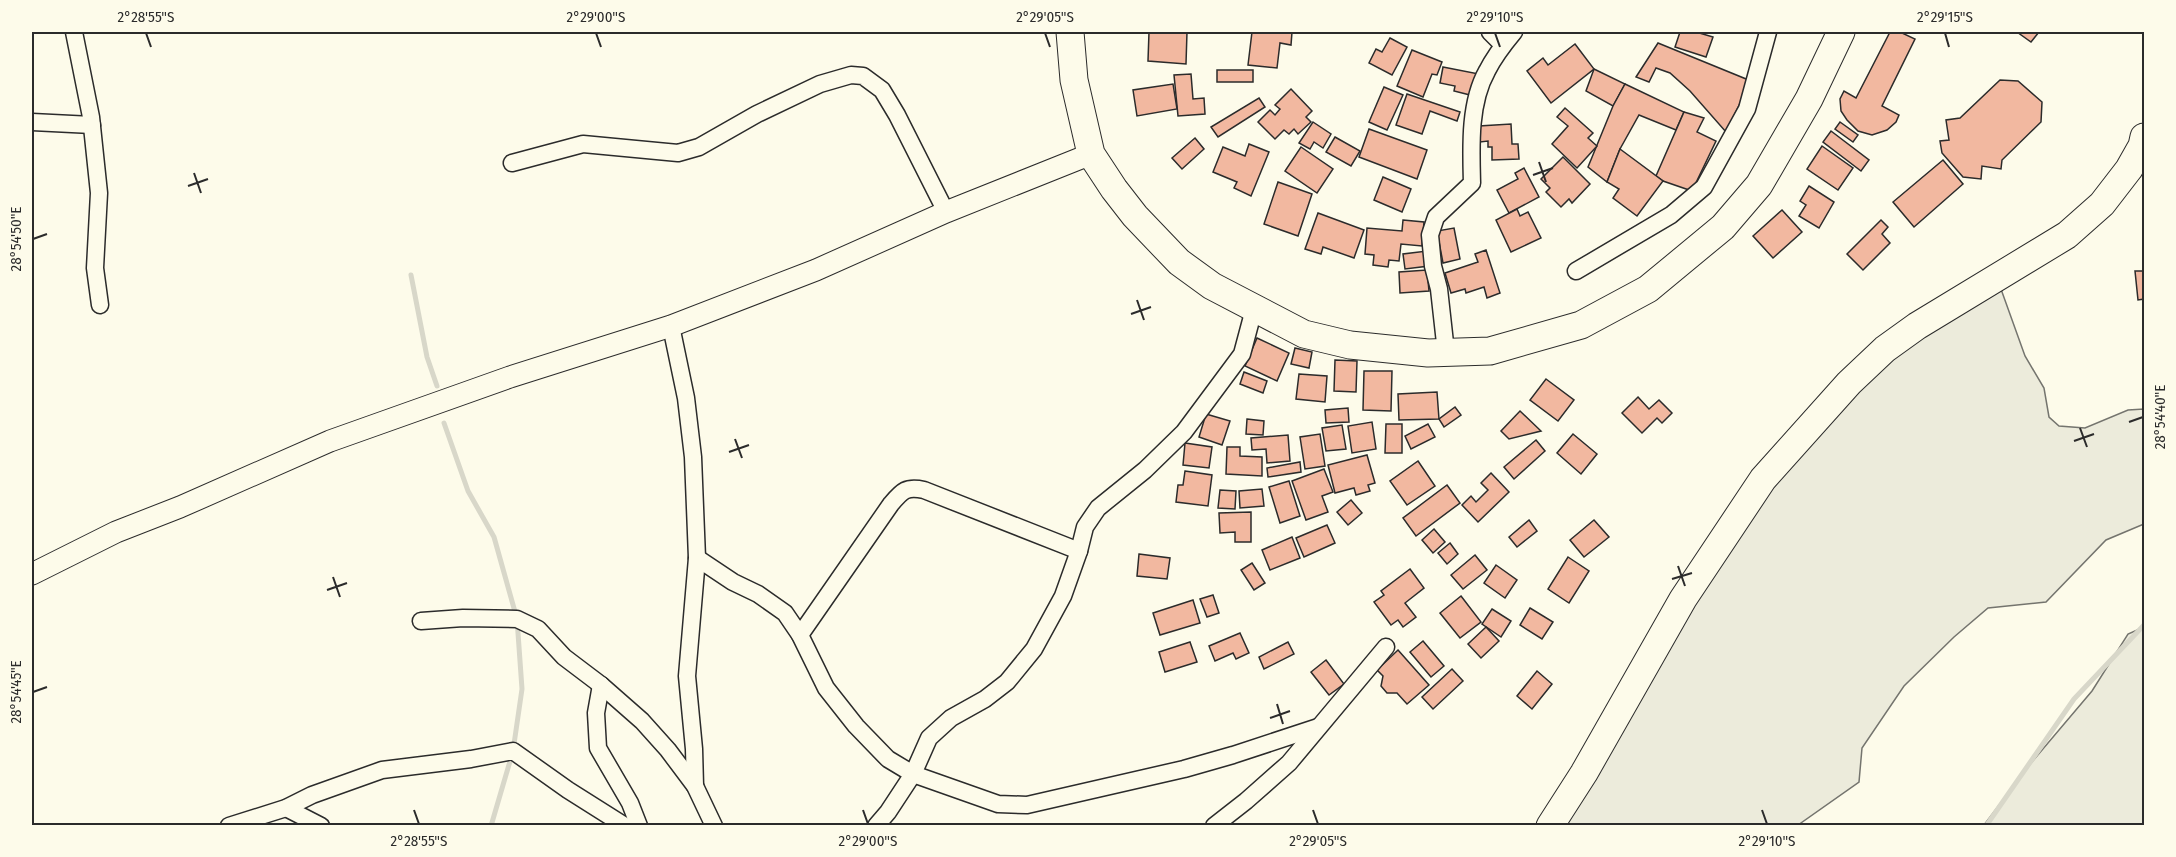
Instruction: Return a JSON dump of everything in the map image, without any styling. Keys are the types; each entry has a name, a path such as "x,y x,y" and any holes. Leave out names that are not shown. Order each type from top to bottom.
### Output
{"highway":[{"path":"1070,32 1074,80 1091,154 1135,216 1179,262 1212,286 1304,334 1350,345 1428,352 1490,351 1581,325 1648,289 1724,227 1759,185 1809,99 1841,32"},
{"path":"1550,825 1584,773 1683,599 1763,479 1849,383 1885,349 1917,326 2067,235 2102,204 2129,169 2145,137"}],"street":[{"path":"74,32 92,125 99,193 95,268 100,305"},
{"path":"1490,32 1503,45"},
{"path":"1446,352 1439,289 1433,266 1431,235 1436,217 1472,183 1474,123 1478,96 1486,72 1514,32"},
{"path":"1576,271 1671,215 1704,187 1747,109 1768,32"},
{"path":"512,163 583,144 678,153 699,147 757,114 820,84 851,75 863,76 882,90 946,212"},
{"path":"32,122 92,125"},
{"path":"32,574 116,532 180,507 330,441 510,377 671,326 816,270 946,212 1091,154"},
{"path":"876,825 888,812 913,774 929,738 951,718 985,699 1007,682 1027,659 1063,596 1085,526 1098,508 1145,470 1184,432 1242,354 1254,309"},
{"path":"671,326 686,398 693,457 697,558 687,676 695,786"},
{"path":"800,634 902,491 913,488 924,490 1079,551"},
{"path":"697,558 733,582 758,594 785,614 800,634 826,688 856,726 888,759 913,774 998,804 1027,805 1184,769 1318,727"},
{"path":"421,621 463,618 517,619 538,629 564,657 601,685 642,721 668,750 695,786 714,825"},
{"path":"1214,825 1246,801 1289,763 1386,647"},
{"path":"601,685 596,713 598,748 630,804 639,825"},
{"path":"229,825 286,808 312,795 382,770 513,752 568,790 625,825"},
{"path":"286,808 321,825"}],"shaded area":[{"path":"1997,278 2025,356 2044,388 2049,417 2059,426 2085,428 2128,410 2144,409 2144,524 2106,540 2046,602 1988,608 1954,637 1904,686 1862,748 1859,782 1798,825 1550,826 1683,599 1849,383"},
{"path":"2144,627 2144,825 1984,825 2031,763 2092,691 2128,634"}],"building":[{"path":"1149,32 1187,32 1186,64 1148,61"},
{"path":"1252,32 1292,32 1291,45 1280,43 1277,68 1248,65"},
{"path":"1680,32 1696,32 1713,37 1706,57 1675,47"},
{"path":"1890,32 1900,32 1915,39 1882,106 1899,115 1896,122 1887,130 1872,135 1858,131 1847,120 1841,111 1840,99 1844,91 1856,98"},
{"path":"2017,32 2039,32 2031,42"},
{"path":"1390,38 1407,47 1392,75 1369,63 1376,49 1382,52"},
{"path":"1658,43 1751,81 1726,132 1690,91 1670,73 1656,68 1649,82 1636,77"},
{"path":"1575,44 1594,69 1551,103 1527,71 1543,58 1548,65"},
{"path":"1412,50 1442,62 1437,75 1432,74 1423,97 1397,86"},
{"path":"1443,67 1479,74 1474,96 1454,91 1455,86 1440,83"},
{"path":"1594,69 1625,84 1613,106 1586,91"},
{"path":"1217,70 1253,70 1253,82 1217,82"},
{"path":"1191,74 1193,99 1204,98 1205,114 1178,116 1174,75"},
{"path":"2000,80 2018,81 2042,102 2041,122 2002,160 2001,169 1982,166 1981,179 1963,177 1942,153 1940,141 1949,140 1946,120 1960,118"},
{"path":"1173,84 1177,109 1137,116 1133,90"},
{"path":"1625,84 1684,112 1676,130 1639,115 1620,149 1607,182 1588,167 1613,106"},
{"path":"1384,87 1403,95 1387,130 1369,122"},
{"path":"1291,89 1312,111 1306,117 1311,122 1298,134 1294,129 1289,134 1284,130 1275,139 1258,122 1270,110 1275,115 1280,109 1275,105"},
{"path":"1407,94 1460,112 1457,121 1430,111 1422,134 1396,125"},
{"path":"1259,98 1265,107 1218,137 1211,127"},
{"path":"1565,108 1593,133 1588,138 1597,146 1577,168 1552,144 1568,126 1557,117"},
{"path":"1684,112 1704,118 1697,132 1716,141 1692,191 1663,181 1656,176"},
{"path":"1313,122 1331,134 1323,148 1314,142 1310,149 1299,143"},
{"path":"1840,122 1858,135 1853,142 1835,129"},
{"path":"1511,124 1512,144 1518,144 1519,159 1492,160 1492,147 1488,147 1488,141 1480,142 1479,126"},
{"path":"1369,129 1427,150 1417,179 1359,157"},
{"path":"1831,131 1869,160 1861,171 1823,142"},
{"path":"1335,137 1360,151 1351,166 1326,152"},
{"path":"1195,138 1204,149 1182,169 1172,158"},
{"path":"1249,144 1269,152 1251,196 1234,188 1237,182 1213,172 1223,147 1245,156"},
{"path":"1822,146 1853,168 1838,190 1807,169"},
{"path":"1301,147 1333,169 1317,193 1285,171"},
{"path":"1620,149 1663,181 1637,216 1613,198 1619,189 1607,182"},
{"path":"1563,157 1590,184 1572,203 1569,199 1561,207 1546,192 1550,188 1541,179"},
{"path":"1943,160 1963,184 1914,227 1893,202"},
{"path":"1524,168 1539,197 1509,213 1497,190 1518,179 1515,173"},
{"path":"1383,177 1411,189 1402,212 1374,200"},
{"path":"1278,182 1312,194 1298,236 1264,224"},
{"path":"1809,186 1834,202 1819,228 1799,216 1806,205 1800,201"},
{"path":"1517,209 1520,216 1528,212 1541,238 1511,252 1496,220"},
{"path":"1782,210 1802,232 1773,258 1753,236"},
{"path":"1318,213 1364,230 1354,258 1323,247 1321,254 1305,249"},
{"path":"1403,220 1424,222 1422,246 1401,244 1399,261 1389,260 1388,267 1373,265 1374,255 1365,254 1367,228 1402,231"},
{"path":"1881,220 1888,227 1882,234 1890,243 1863,270 1847,254"},
{"path":"1454,228 1460,259 1443,263 1437,231"},
{"path":"1486,250 1500,293 1487,298 1484,287 1466,293 1465,289 1451,293 1445,273 1478,262 1475,254"},
{"path":"1427,251 1429,266 1405,269 1403,254"},
{"path":"1427,270 1429,291 1400,293 1399,272"},
{"path":"2135,271 2144,271 2144,299 2138,300"},
{"path":"1257,338 1289,353 1277,381 1245,366"},
{"path":"1295,348 1312,352 1309,368 1291,364"},
{"path":"1335,360 1357,361 1356,392 1334,391"},
{"path":"1364,371 1392,371 1391,411 1363,410"},
{"path":"1244,372 1267,381 1263,393 1240,384"},
{"path":"1299,374 1327,376 1325,402 1296,399"},
{"path":"1546,379 1574,400 1558,421 1530,400"},
{"path":"1437,392 1439,419 1399,420 1398,394"},
{"path":"1638,397 1649,409 1659,400 1672,413 1662,423 1657,418 1642,433 1622,413"},
{"path":"1455,407 1461,415 1444,427 1439,419"},
{"path":"1348,408 1349,422 1326,423 1325,410"},
{"path":"1520,411 1541,431 1509,439 1501,431"},
{"path":"1206,414 1230,421 1222,445 1199,437"},
{"path":"1247,419 1264,421 1263,435 1246,434"},
{"path":"1372,422 1376,449 1352,453 1348,426"},
{"path":"1386,424 1402,424 1402,453 1385,453"},
{"path":"1428,424 1435,437 1411,449 1405,436"},
{"path":"1342,425 1346,449 1326,451 1322,428"},
{"path":"1320,434 1325,466 1305,469 1300,437"},
{"path":"1573,434 1597,454 1581,474 1557,453"},
{"path":"1288,435 1290,461 1267,463 1266,449 1252,450 1251,438"},
{"path":"1536,440 1545,451 1514,479 1504,467"},
{"path":"1185,443 1212,447 1209,468 1183,465"},
{"path":"1227,447 1240,447 1240,456 1262,457 1262,476 1226,474"},
{"path":"1367,455 1375,483 1368,485 1370,491 1356,495 1354,488 1335,493 1328,465"},
{"path":"1418,461 1435,486 1407,505 1390,481"},
{"path":"1300,462 1301,472 1268,477 1267,468"},
{"path":"1324,469 1333,492 1322,496 1328,512 1306,520 1292,481"},
{"path":"1185,471 1212,475 1208,506 1176,502 1178,485 1183,485"},
{"path":"1491,473 1509,492 1478,522 1462,505 1471,496 1476,502 1488,490 1481,483"},
{"path":"1289,481 1300,516 1280,523 1269,487"},
{"path":"1447,485 1460,503 1416,536 1403,518"},
{"path":"1262,489 1264,506 1240,508 1239,491"},
{"path":"1220,490 1236,491 1235,509 1218,508"},
{"path":"1351,500 1362,513 1348,525 1337,512"},
{"path":"1251,512 1251,542 1235,542 1235,532 1220,533 1219,513"},
{"path":"1529,520 1537,531 1517,547 1509,537"},
{"path":"1594,520 1609,537 1584,557 1570,540"},
{"path":"1327,525 1335,543 1304,557 1296,538"},
{"path":"1434,529 1445,542 1433,553 1422,540"},
{"path":"1292,537 1300,558 1270,570 1262,550"},
{"path":"1450,543 1458,554 1447,564 1438,553"},
{"path":"1139,554 1170,558 1167,579 1137,576"},
{"path":"1475,555 1487,570 1463,589 1451,575"},
{"path":"1568,557 1589,571 1569,603 1548,589"},
{"path":"1252,563 1265,583 1254,590 1241,570"},
{"path":"1496,565 1517,580 1505,598 1484,583"},
{"path":"1410,569 1424,588 1405,603 1416,617 1403,627 1398,620 1391,625 1374,602 1384,595 1381,591"},
{"path":"1213,595 1219,613 1207,617 1200,599"},
{"path":"1461,596 1481,622 1460,638 1440,613"},
{"path":"1193,600 1200,623 1160,635 1153,613"},
{"path":"1530,608 1553,622 1542,639 1520,625"},
{"path":"1492,609 1511,621 1501,637 1482,624"},
{"path":"1486,627 1499,641 1481,658 1468,644"},
{"path":"1240,633 1249,653 1236,659 1233,653 1215,661 1209,646"},
{"path":"1423,641 1444,666 1431,677 1410,652"},
{"path":"1190,642 1197,662 1165,672 1159,652"},
{"path":"1288,642 1294,654 1264,669 1259,657"},
{"path":"1398,650 1429,685 1407,704 1397,693 1387,693 1381,686 1383,676 1377,670"},
{"path":"1326,660 1344,684 1329,695 1311,672"},
{"path":"1452,669 1463,681 1433,709 1422,697"},
{"path":"1537,671 1552,684 1532,709 1517,696"}],"waterway":[{"path":"411,275 427,357 437,386"},
{"path":"444,423 468,491 494,537 517,619 522,689 513,751 491,826"},
{"path":"1986,826 2074,699 2144,625"}]}
